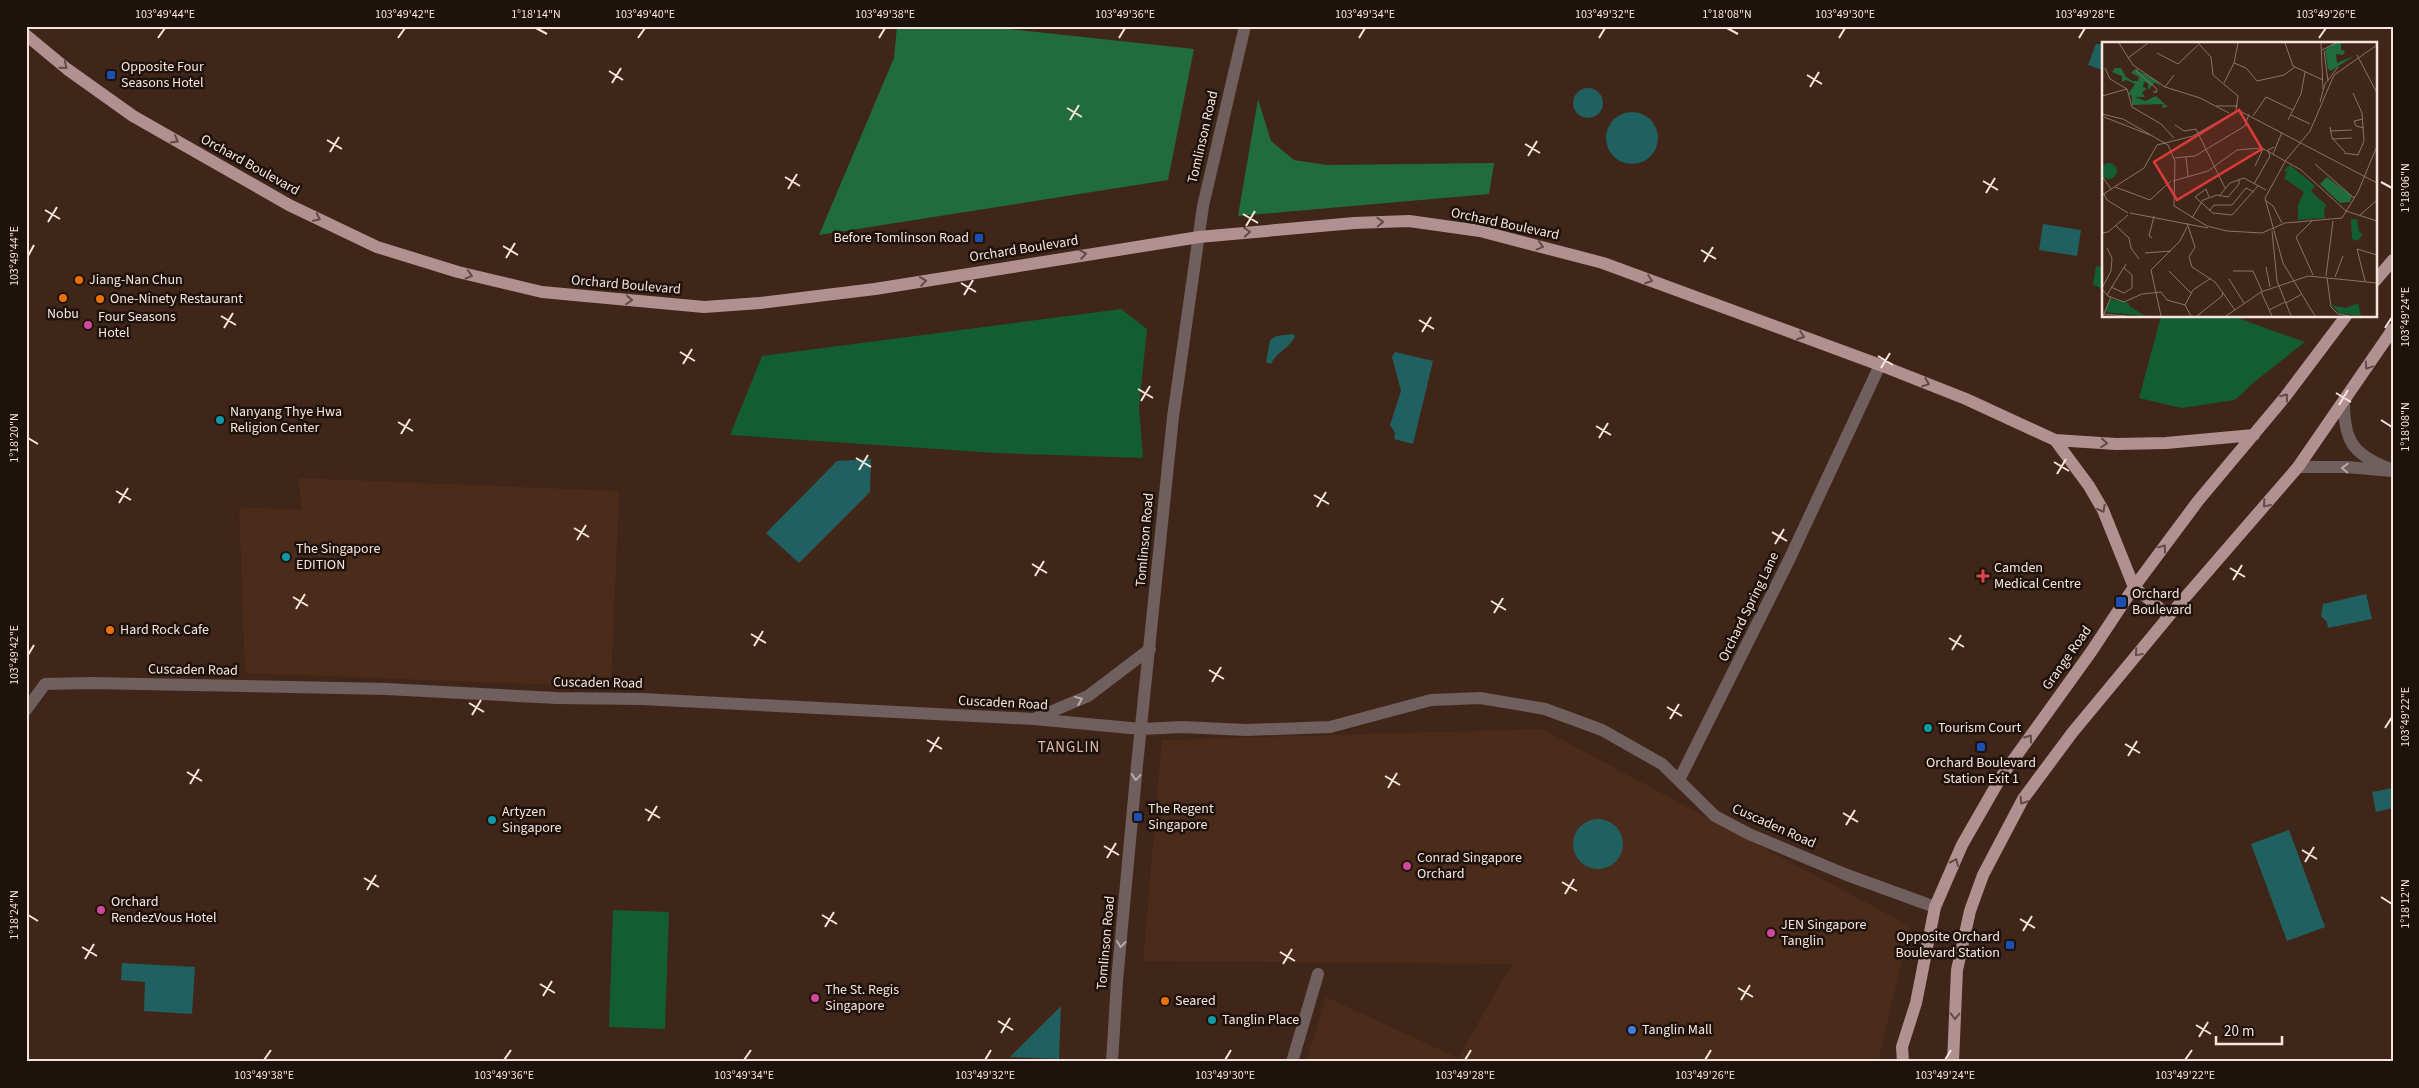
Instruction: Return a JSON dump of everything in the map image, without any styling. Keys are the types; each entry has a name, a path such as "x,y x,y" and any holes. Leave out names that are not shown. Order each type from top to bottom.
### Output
{"main road":[{"name":"Orchard Boulevard","path":"26,35 67,69 133,116 289,205 377,247 458,272 542,292 704,307 760,303 874,289 1198,237 1354,223 1409,221 1480,231 1603,263 1880,365 1966,399 2055,440 2116,444 2166,443 2254,435"},
{"path":"2376,280 2393,260"},
{"name":"Grange Road","path":"1903,1062 1902,1047 1916,1004 1935,907 1962,845 2001,777 2091,652 2134,587 2198,501 2254,435 2344,318"},
{"path":"1953,1062 1957,970 1970,911 1983,875 2023,799 2072,732 2298,467 2393,329"},
{"name":"Orchard Boulevard","path":"2055,440 2089,486 2103,510 2134,587 2169,616"}],"street":[{"name":"Tomlinson Road","path":"1112,1062 1117,981 1164,498 1198,237 1209,180 1245,26"},
{"name":"Orchard Spring Lane","path":"1679,780 1789,560 1880,365"},
{"path":"2344,402 2346,432 2350,442 2359,452 2393,471"},
{"path":"2298,467 2346,467 2393,471"},
{"path":"1034,719 1088,696 1150,649"},
{"name":"Cuscaden Road","path":"26,710 45,684 91,683 386,689 557,698 642,699 1034,719 1141,729 1182,727 1246,730 1330,727 1431,700 1480,698 1545,709 1602,730 1662,764 1715,816 1749,834 1847,875 1935,907"},
{"path":"1292,1062 1318,974"}],"shaded area":[{"path":"299,478 619,491 611,687 245,673 239,507 301,510"},
{"path":"1542,729 1910,926 1878,1062 1306,1062 1326,997 1458,1058 1512,964 1143,961 1162,740"}],"green space":[{"path":"897,26 982,26 1194,49 1168,180 819,235 894,58"},
{"path":"1258,99 1271,141 1294,160 1327,165 1494,163 1489,194 1238,216"},
{"path":"2096,266 2102,267 2102,289 2093,285"},
{"path":"1121,309 1147,329 1139,407 1143,458 996,453 730,435 762,356"},
{"path":"2160,318 2238,318 2305,342 2253,383 2235,400 2182,408 2139,398"},
{"path":"613,910 669,912 665,1029 609,1027"}],"water":[{"path":"2096,44 2102,44 2102,70 2088,65"},
{"path":"1588,88 1599,92 1603,103 1599,114 1588,118 1577,114 1573,103 1577,92"},
{"path":"1632,112 1642,114 1650,120 1656,128 1658,138 1656,148 1650,156 1642,162 1632,164 1622,162 1614,156 1608,148 1606,138 1608,128 1614,120 1622,114"},
{"path":"2043,224 2081,230 2077,256 2039,250"},
{"path":"1293,334 1295,336 1293,340 1276,356 1271,364 1266,362 1270,340 1277,336"},
{"path":"1395,352 1433,361 1413,444 1394,439 1395,433 1390,425 1401,391 1392,357"},
{"path":"871,459 870,492 799,563 766,533 837,461"},
{"path":"2366,594 2372,619 2328,628 2327,622 2321,616 2323,604"},
{"path":"2393,788 2393,808 2376,812 2372,792"},
{"path":"1593,819 1603,819 1616,826 1623,839 1623,849 1616,862 1603,869 1593,869 1584,865 1577,858 1573,849 1573,839 1577,830 1584,823"},
{"path":"2289,830 2325,927 2287,941 2251,844"},
{"path":"122,963 195,967 192,1014 144,1011 145,982 121,980"},
{"path":"1061,1006 1059,1059 1010,1057"}],"place":[{"name":"Opposite Four Seasons Hotel","path":"111,75"},
{"name":"Before Tomlinson Road","path":"979,238"},
{"name":"Jiang-Nan Chun","path":"79,280"},
{"name":"Nobu","path":"63,298"},
{"name":"One-Ninety Restaurant","path":"100,299"},
{"name":"Four Seasons Hotel","path":"88,325"},
{"name":"Nanyang Thye Hwa Religion Center","path":"220,420"},
{"name":"The Singapore EDITION","path":"286,557"},
{"name":"Camden Medical Centre","path":"1983,576"},
{"name":"Orchard Boulevard","path":"2121,602"},
{"name":"Hard Rock Cafe","path":"110,630"},
{"name":"Tourism Court","path":"1928,728"},
{"name":"Orchard Boulevard Station Exit 1","path":"1981,747"},
{"name":"The Regent Singapore","path":"1138,817"},
{"name":"Artyzen Singapore","path":"492,820"},
{"name":"Conrad Singapore Orchard","path":"1407,866"},
{"name":"Orchard RendezVous Hotel","path":"101,910"},
{"name":"JEN Singapore Tanglin","path":"1771,933"},
{"name":"Opposite Orchard Boulevard Station","path":"2010,945"},
{"name":"The St. Regis Singapore","path":"815,998"},
{"name":"Seared","path":"1165,1001"},
{"name":"Tanglin Place","path":"1212,1020"},
{"name":"Tanglin Mall","path":"1632,1030"}],"district":[{"name":"TANGLIN","path":"1069,747"}]}
